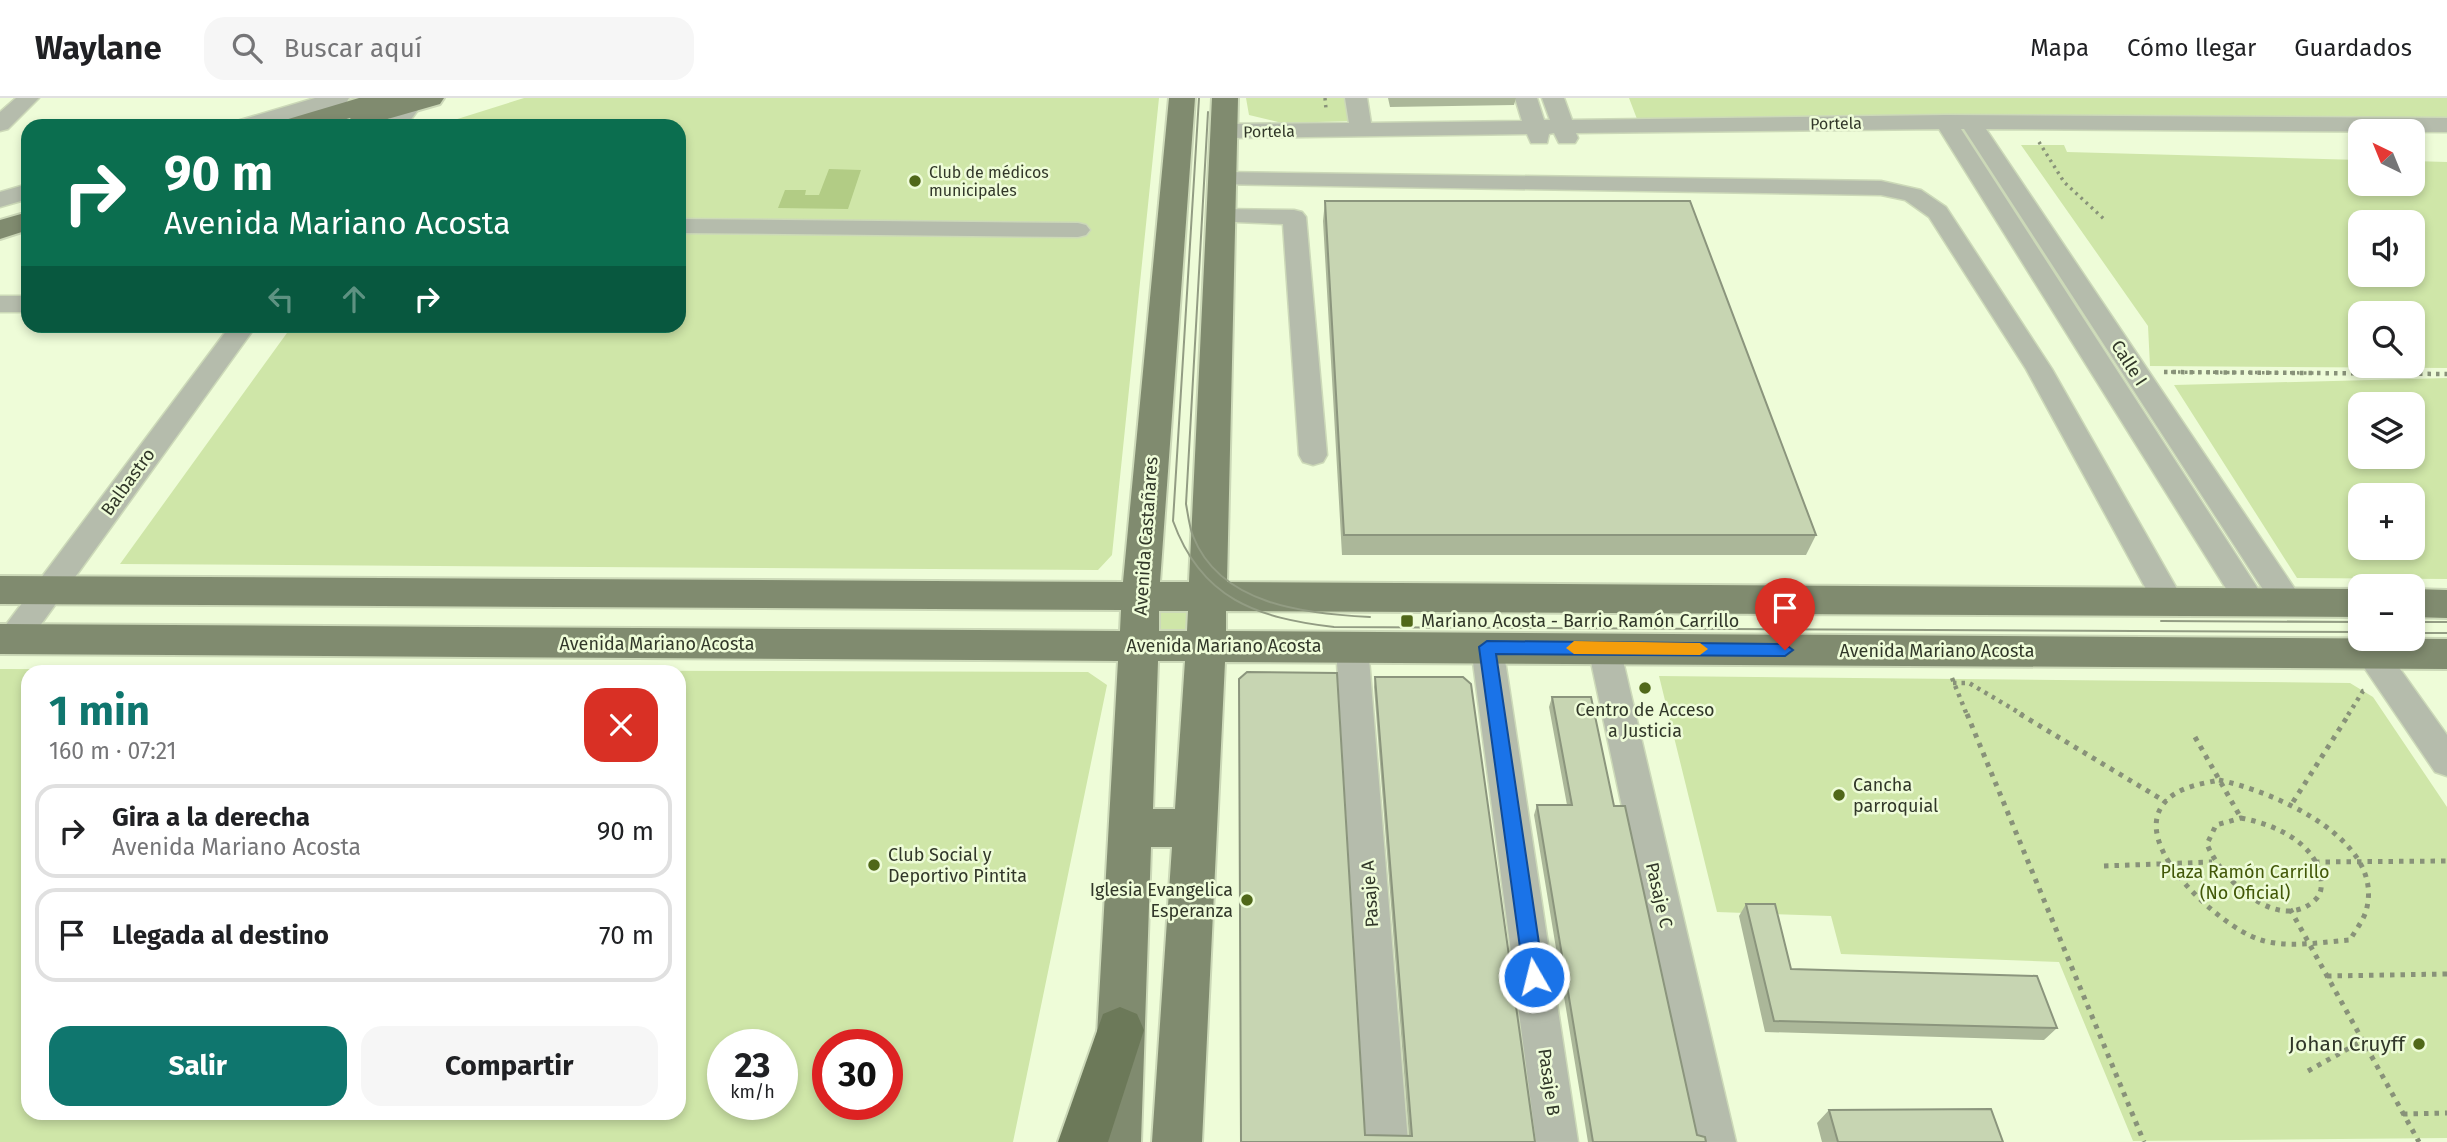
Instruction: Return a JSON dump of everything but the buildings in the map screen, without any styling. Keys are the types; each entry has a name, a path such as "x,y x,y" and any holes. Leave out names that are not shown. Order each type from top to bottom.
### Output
{"highway":[{"path":"1083,1142 1120,1030"}],"main road":[{"name":"Avenida Castañares","path":"1116,1142 1141,596 1182,98"},
{"path":"1177,1142 1206,647 1225,98"},
{"path":"325,119 412,99"},
{"path":"357,119 412,99"},
{"path":"0,214 21,207"},
{"path":"0,230 21,223"},
{"path":"0,590 2348,603"},
{"path":"2425,604 2447,604"},
{"name":"Avenida Mariano Acosta","path":"7,639 1604,648 1947,667 2447,654"},
{"path":"1129,828 1195,828"}],"street":[{"path":"0,124 28,98"},
{"path":"268,119 338,98"},
{"path":"1356,98 1361,129"},
{"path":"1526,98 1537,132"},
{"path":"1553,98 1565,132"},
{"path":"399,119 412,99"},
{"name":"Portela","path":"1225,137 2447,125"},
{"name":"Portela","path":"1963,128 2034,135 2348,138"},
{"name":"Calle I","path":"1963,128 2135,371 2269,603"},
{"name":"Calle I","path":"1963,128 2269,603"},
{"name":"Portela","path":"1225,137 1361,129 1537,132"},
{"path":"2426,138 2447,138"},
{"path":"1223,179 1881,188 1913,195 1938,212 2039,369 2169,603"},
{"path":"0,200 21,193"},
{"path":"1221,216 1294,217 1313,455"},
{"path":"686,226 1078,230"},
{"path":"0,303 21,304"},
{"name":"Balbastro","path":"7,639 49,590 238,333"},
{"name":"Pasaje A","path":"1352,646 1387,1142"},
{"name":"Pasaje B","path":"1487,647 1558,1142"},
{"name":"Pasaje C","path":"1604,648 1715,1142"},
{"path":"2372,654 2447,762"},
{"path":"1180,1068 1194,1142"}],"path":[{"path":"1325,98 1326,109"},
{"path":"2034,135 2064,183 2106,221"},
{"path":"2135,371 2447,374"},
{"path":"1947,667 2165,802"},
{"path":"1947,667 2144,1142"},
{"path":"2293,802 2363,691 2398,688"},
{"path":"2195,737 2241,818"},
{"path":"2220,780 2259,787 2293,802 2324,823 2357,862 2369,896 2368,913 2350,940 2264,941 2238,929 2195,898 2168,863 2159,843 2157,826 2165,802 2180,788 2197,782 2220,780"},
{"path":"2241,818 2270,825 2300,843 2315,862 2321,881 2320,892 2314,901 2290,909 2265,904 2241,892 2227,881 2212,862 2207,844 2210,833 2226,820 2241,818"},
{"path":"2315,862 2445,861 2447,868"},
{"path":"2104,866 2212,862"},
{"path":"2290,909 2419,1142"},
{"path":"2327,976 2447,974"},
{"path":"2308,1072 2363,1041"},
{"path":"2403,1114 2447,1113"}],"green space":[{"path":"524,98 1159,98 1112,555 1098,570 120,564 287,333 686,333 686,119 457,119"},
{"path":"1246,98 1348,98 1352,121 1282,123 1249,115"},
{"path":"1629,98 2447,98 2447,119 1972,114 1637,119"},
{"path":"2021,145 2064,145 2067,152 2348,160 2348,196 2426,196 2426,161 2447,162 2447,368 2425,368 2425,301 2348,301 2348,367 2150,366 2148,326"},
{"path":"2447,378 2447,579 2425,579 2425,574 2348,574 2348,578 2297,578 2174,385"},
{"path":"1177,604 1194,614 1190,630 1181,635 1160,633 1154,626 1158,610"},
{"name":"Club Social y Deportivo Pintita","path":"0,669 21,669 21,1120 686,1120 686,671 1088,672 1107,685 1013,1142 0,1142"},
{"name":"Plaza Ramón Carrillo (No Oficial)","path":"1659,676 2350,683 2373,697 2447,807 2447,1138 2133,1141 2059,962 1841,954 1831,916 1717,912"}],"shaded area":[{"path":"829,169 861,170 848,209 778,208 785,190 806,190 805,195 819,195"}],"tram line":[{"path":"1199,98 1173,521 1185,548 1199,569 1235,600 1280,618 1334,627 2348,632"},
{"path":"1208,112 1186,504 1193,536 1206,559 1223,577 1244,591 1293,608 1370,617"},
{"path":"2161,621 2348,622"},
{"path":"2425,622 2447,622"},
{"path":"2425,633 2447,633"}],"slow traffic":[{"path":"1574,648 1700,649"}],"place":[{"name":"Club de médicos municipales","path":"915,181"},
{"name":"Mariano Acosta - Barrio Ramón Carrillo","path":"1407,621"},
{"name":"Centro de Acceso a Justicia","path":"1645,688"},
{"name":"Cancha parroquial","path":"1839,795"},
{"name":"Club Social y Deportivo Pintita","path":"874,865"},
{"name":"Iglesia Evangelica Esperanza","path":"1247,900"},
{"name":"Johan Cruyff","path":"2419,1044"}],"route":[{"path":"1534,977 1487,647 1785,650"}]}
